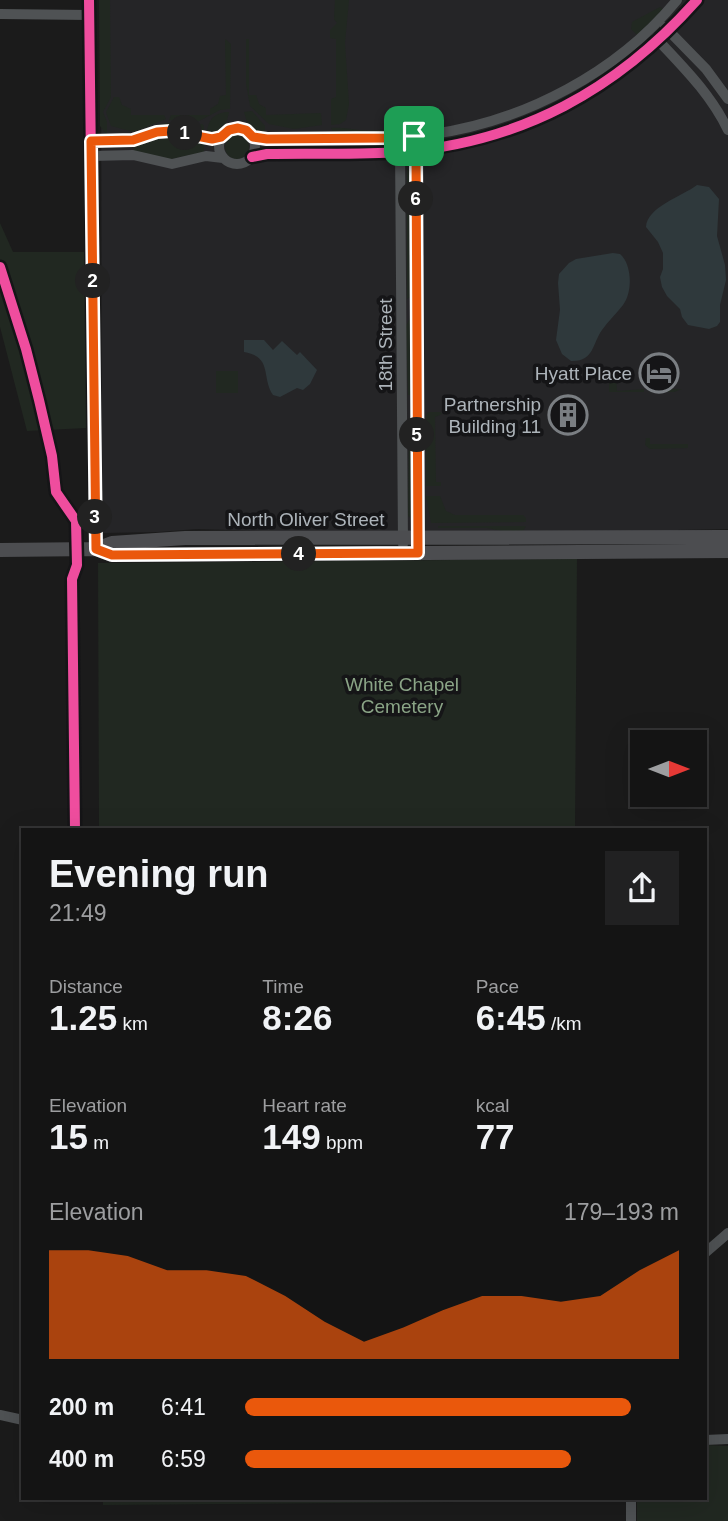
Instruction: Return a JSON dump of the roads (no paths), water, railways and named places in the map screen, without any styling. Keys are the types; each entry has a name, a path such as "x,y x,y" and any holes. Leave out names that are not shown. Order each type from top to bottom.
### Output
{"main road":[{"name":"North Oliver Street","path":"0,550 96,549 112,543 185,538 728,537"},
{"name":"North Oliver Street","path":"96,549 112,555 728,551"}],"street":[{"path":"89,0 96,549"},
{"path":"253,137 414,136 471,126 513,113 546,100 604,66 649,31 677,0"},
{"path":"92,156 133,155 172,164 206,156 223,158 238,165 252,157 267,154 401,152 467,143 543,117 603,85 659,41 697,0"},
{"path":"0,14 89,15"},
{"path":"659,21 706,69 728,99"},
{"path":"649,31 701,85 718,108 728,130"},
{"path":"91,141 133,140 157,132 171,131 200,138 221,137 229,130 238,128 246,130 253,137 256,147 252,157"},
{"name":"18th Street","path":"410,553 416,150 414,136"},
{"path":"221,137 219,150 223,158"},
{"name":"18th Street","path":"399,137 410,538"},
{"path":"707,1251 728,1233"},
{"path":"0,1415 21,1420"},
{"path":"707,1440 728,1439"},
{"path":"631,1500 631,1521"}],"place":[{"name":"Hyatt Place","path":"659,373"},
{"name":"Partnership Building 11","path":"568,415"}],"park label":[{"name":"White Chapel Cemetery","path":"402,695"}]}
